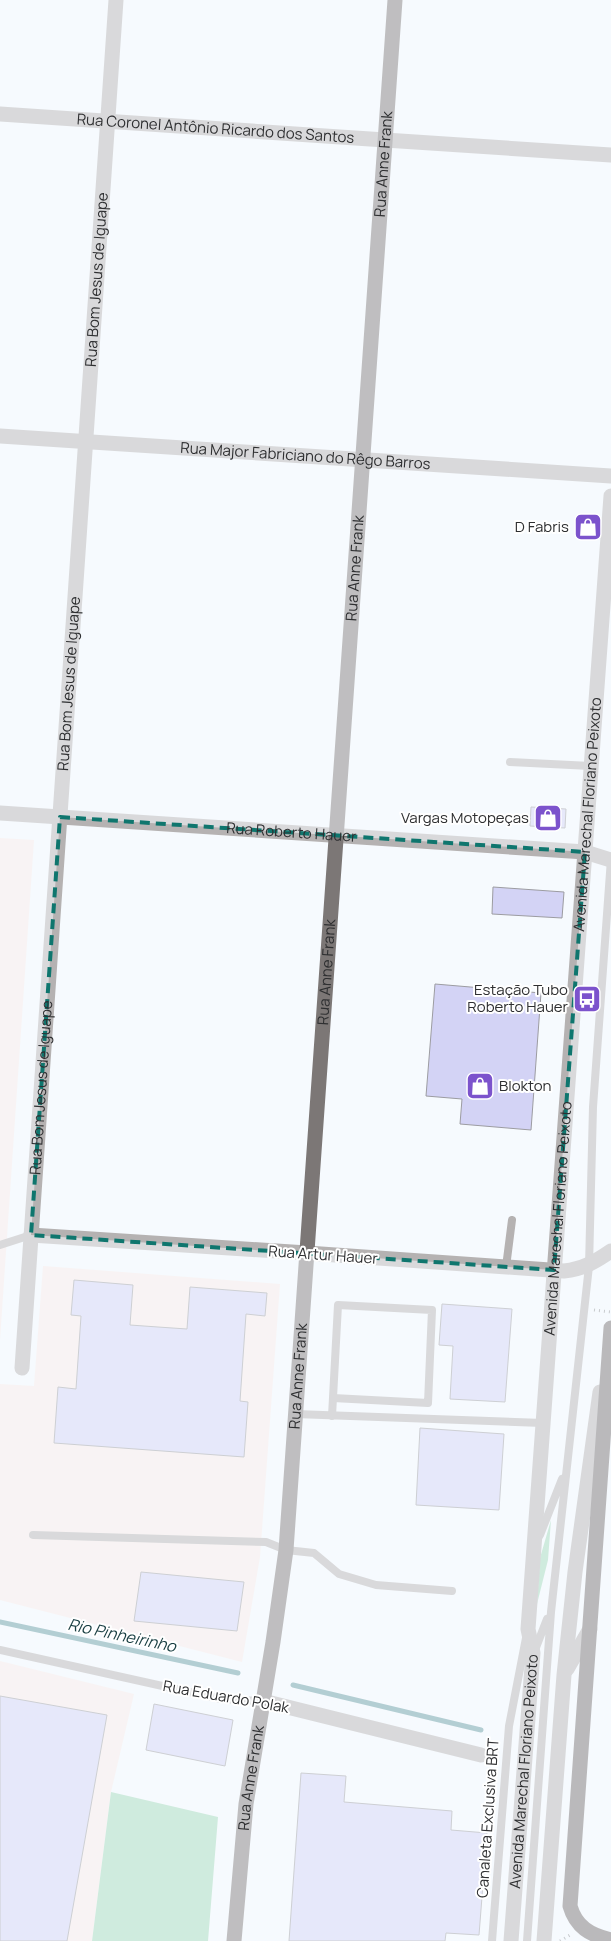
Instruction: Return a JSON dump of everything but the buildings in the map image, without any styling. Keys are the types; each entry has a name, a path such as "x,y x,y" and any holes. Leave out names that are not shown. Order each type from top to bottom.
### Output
{"highway":[{"path":"611,1328 605,1488 590,1629 570,1906 573,1918 582,1928 597,1937 611,1940"}],"main road":[{"name":"Rua Anne Frank","path":"234,1941 246,1804 286,1550 395,0"}],"street":[{"name":"Rua Bom Jesus de Iguape","path":"22,1368 116,0"},
{"name":"Rua Coronel Antônio Ricardo dos Santos","path":"0,114 611,155"},
{"name":"Rua Major Fabriciano do Rêgo Barros","path":"0,436 611,476"},
{"name":"Avenida Marechal Floriano Peixoto","path":"511,1941 534,1725 530,1688 533,1653 528,1629 611,496"},
{"name":"Rua Roberto Hauer","path":"0,813 585,852 611,860"},
{"name":"Rua Artur Hauer","path":"31,1235 554,1270 577,1270 589,1266 611,1251"},
{"path":"544,1941 564,1674 576,1564 611,1319"},
{"path":"564,1674 590,1629"},
{"name":"Rua Eduardo Polak","path":"263,1701 481,1755"}],"lane":[{"path":"510,762 591,766"},
{"name":"Canaleta Exclusiva BRT","path":"526,1941 534,1725 550,1612 589,1266 593,1107 611,860"},
{"path":"506,1267 512,1220"},
{"path":"0,1245 31,1235"},
{"path":"332,1416 338,1305 432,1310 428,1403 333,1398"},
{"path":"295,1414 543,1423"},
{"name":"Canaleta Exclusiva BRT","path":"533,1551 566,1470"},
{"path":"33,1535 266,1542 286,1550 314,1553 339,1574 376,1584 452,1591"},
{"name":"Canaleta Exclusiva BRT","path":"515,1698 550,1612"},
{"name":"Canaleta Exclusiva BRT","path":"492,1941 509,1726 528,1629"},
{"name":"Rua Eduardo Polak","path":"0,1650 221,1699 263,1701"}],"highlighted area":[{"path":"60,817 585,852 554,1270 31,1235"}],"shaded area":[{"path":"0,838 34,840 0,1340"},
{"path":"43,1266 280,1284 260,1557 242,1662 0,1600 0,1384 34,1386"},
{"path":"0,1661 134,1694 111,1792 92,1941 0,1941"}],"green space":[{"path":"551,1520 548,1560 537,1604 540,1558"},
{"path":"111,1792 218,1817 208,1941 92,1941"}],"waterway":[{"name":"Rio Pinheirinho","path":"0,1622 238,1673"},
{"name":"Rio Pinheirinho","path":"293,1685 481,1730"}],"place":[{"name":"D Fabris","path":"588,527"},
{"name":"Vargas Motopeças","path":"548,818"},
{"name":"Estação Tubo Roberto Hauer","path":"587,999"},
{"name":"Blokton","path":"480,1086"}]}
